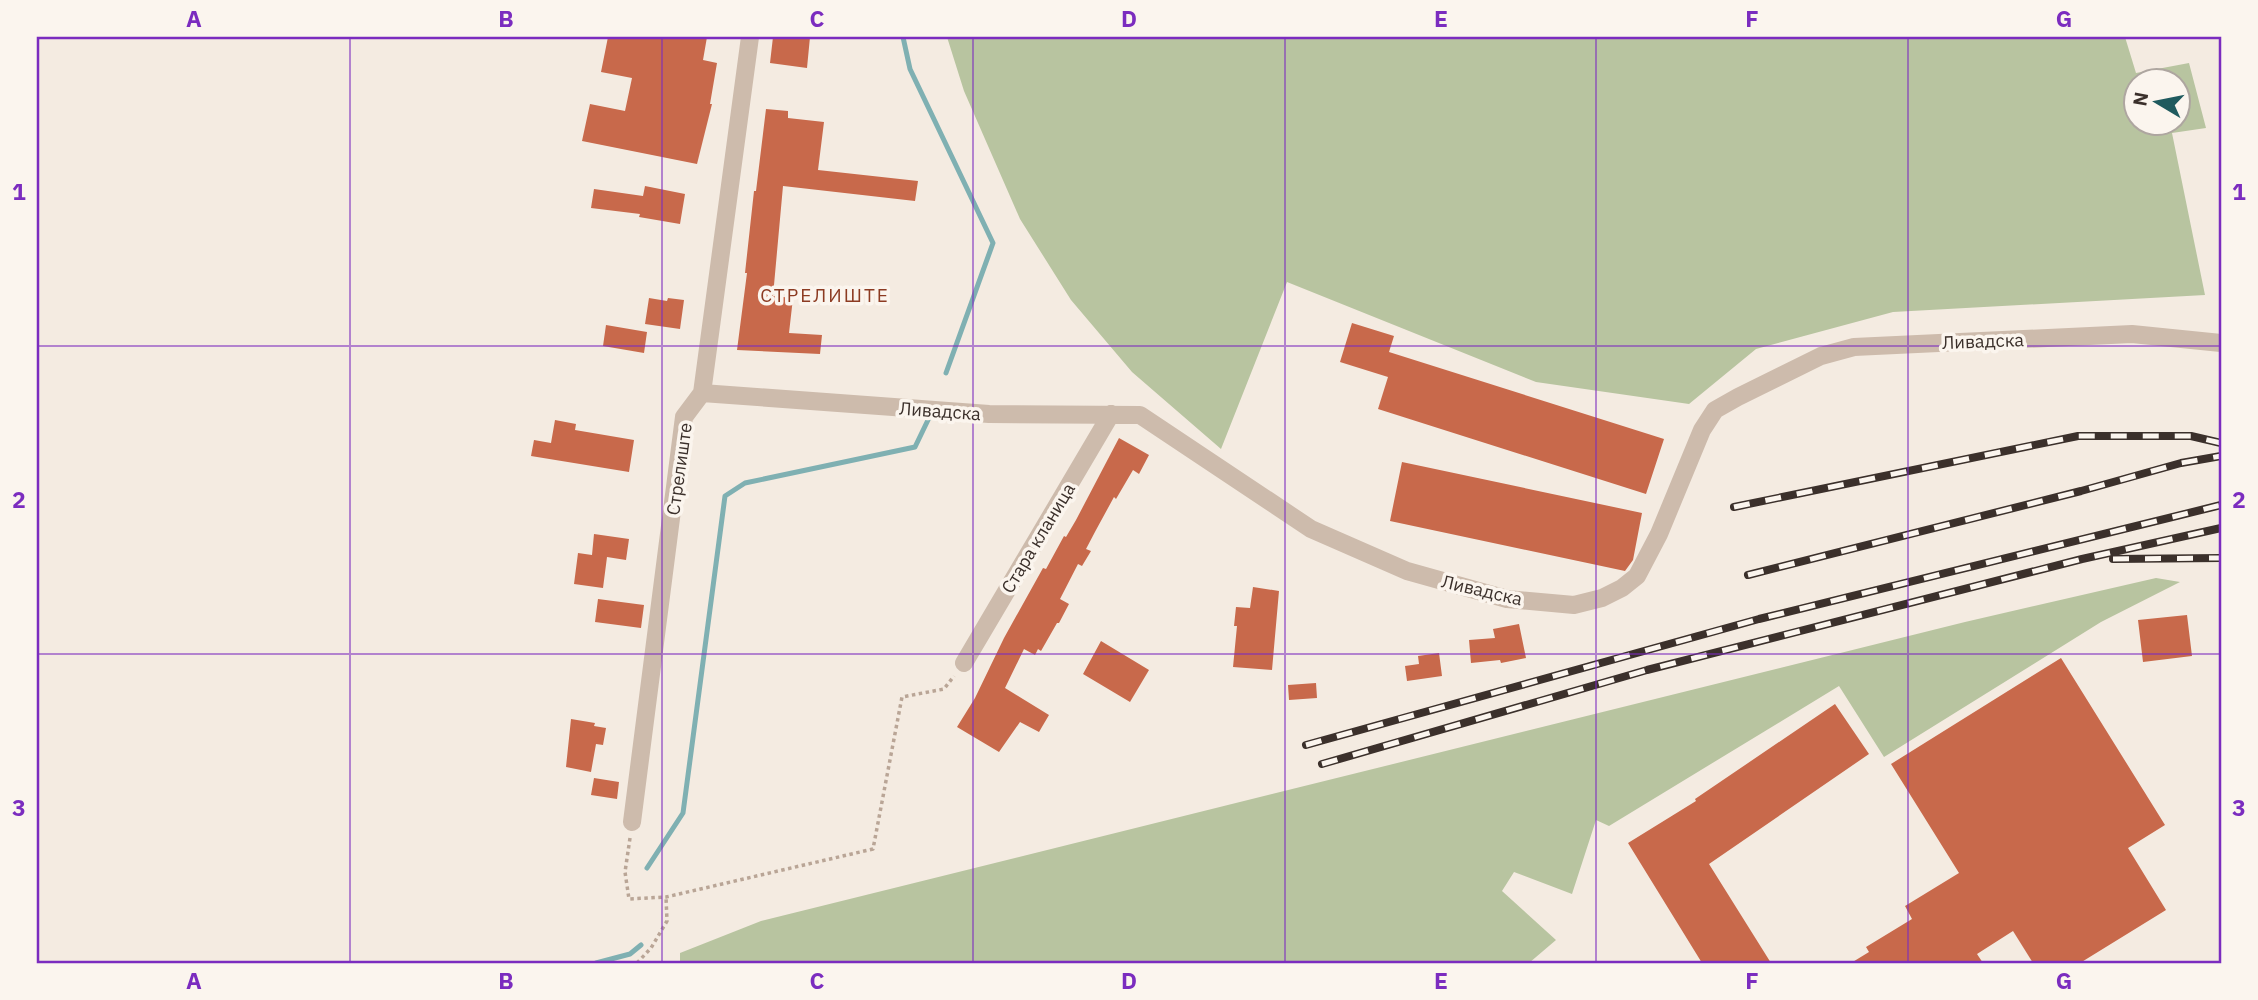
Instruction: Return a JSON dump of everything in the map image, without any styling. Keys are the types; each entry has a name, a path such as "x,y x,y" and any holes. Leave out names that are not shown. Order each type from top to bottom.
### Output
{"street":[{"name":"Стрелиште","path":"632,822 684,417 702,393 750,37"},
{"name":"Ливадска","path":"702,393 989,414 1140,415 1311,528 1407,571 1507,599 1574,605 1602,598 1622,588 1637,576 1659,534 1702,430 1715,410 1821,356 1854,347 2133,334 2221,343"},
{"name":"Стара кланица","path":"964,663 1111,414"}],"path":[{"path":"632,822 625,872 629,899 666,897 873,849 902,697 944,689 964,663"},
{"path":"637,963 651,948 667,921 666,897"}],"green space":[{"path":"947,37 2125,37 2134,66 2122,66 2122,136 2173,136 2205,295 1893,312 1756,349 1689,404 1536,382 1287,282 1221,449 1132,372 1071,300 1020,219 964,91"},
{"path":"2192,74 2206,128 2192,130"},
{"path":"2156,578 2180,582 2101,622 1884,757 1839,686 1609,826 1596,820 1572,894 1514,872 1502,891 1556,940 1529,963 680,963 680,953 761,921 1965,622"}],"building":[{"path":"608,37 707,37 703,60 717,63 712,104 697,164 582,141 590,104 625,111 632,78 601,72"},
{"path":"773,37 810,37 807,68 770,63"},
{"path":"766,109 788,111 788,118 824,122 818,170 918,181 915,201 783,186 773,296 793,298 789,333 822,335 820,354 737,350 754,191"},
{"path":"645,186 685,194 680,224 639,217 640,214 591,208 594,189 643,196"},
{"path":"649,298 684,300 680,329 645,324"},
{"path":"1352,323 1394,336 1389,352 1664,439 1646,494 1378,409 1388,377 1340,362"},
{"path":"606,325 647,332 644,353 603,346"},
{"path":"555,420 576,424 575,430 634,440 629,472 531,456 534,440 551,443"},
{"path":"1119,438 1149,455 1139,474 1133,470 1096,530 1086,549 1091,551 1082,566 1078,564 1060,599 1069,604 1059,623 1041,651 1038,649 1035,655 1024,649 1005,688 1049,715 1039,732 1020,722 999,752 957,727 1043,568 1046,569 1076,520"},
{"path":"1402,462 1642,513 1633,560 1625,571 1390,521"},
{"path":"594,534 629,539 626,560 607,557 603,588 574,584 578,553 592,555"},
{"path":"1253,587 1279,591 1272,670 1233,667 1236,607 1250,608"},
{"path":"598,599 644,605 641,628 595,622"},
{"path":"2187,615 2192,656 2143,662 2138,620"},
{"path":"1519,624 1526,658 1501,663 1500,660 1471,663 1469,640 1495,638 1493,629"},
{"path":"1101,641 1149,670 1130,702 1083,674"},
{"path":"1439,653 1442,676 1407,681 1405,666 1419,664 1418,656"},
{"path":"2061,658 2165,825 2128,848 2166,910 2080,963 2033,963 2013,931 1977,954 1983,963 1851,963 1869,952 1866,947 1912,919 1905,906 1959,873 1891,764"},
{"path":"1316,683 1317,698 1289,700 1288,685"},
{"path":"1835,704 1869,754 1709,864 1771,963 1702,963 1628,843 1696,801 1695,799"},
{"path":"571,719 595,723 594,726 606,728 603,745 596,744 591,772 566,767"},
{"path":"594,778 619,782 617,799 591,795"}],"waterway":[{"path":"903,37 910,69 993,243 946,373"},
{"path":"647,868 683,813 725,496 745,483 915,447 928,420"},
{"path":"596,963 630,954 641,945"}],"railway":[{"path":"1734,507 2078,436 2191,436 2221,443"},
{"path":"1748,575 2181,463 2221,456"},
{"path":"1306,745 1759,619 2221,505"},
{"path":"1322,764 1647,670 2082,559 2221,528"},
{"path":"2113,559 2221,558"}],"district":[{"name":"СТРЕЛИШТЕ","path":"825,295"}]}
